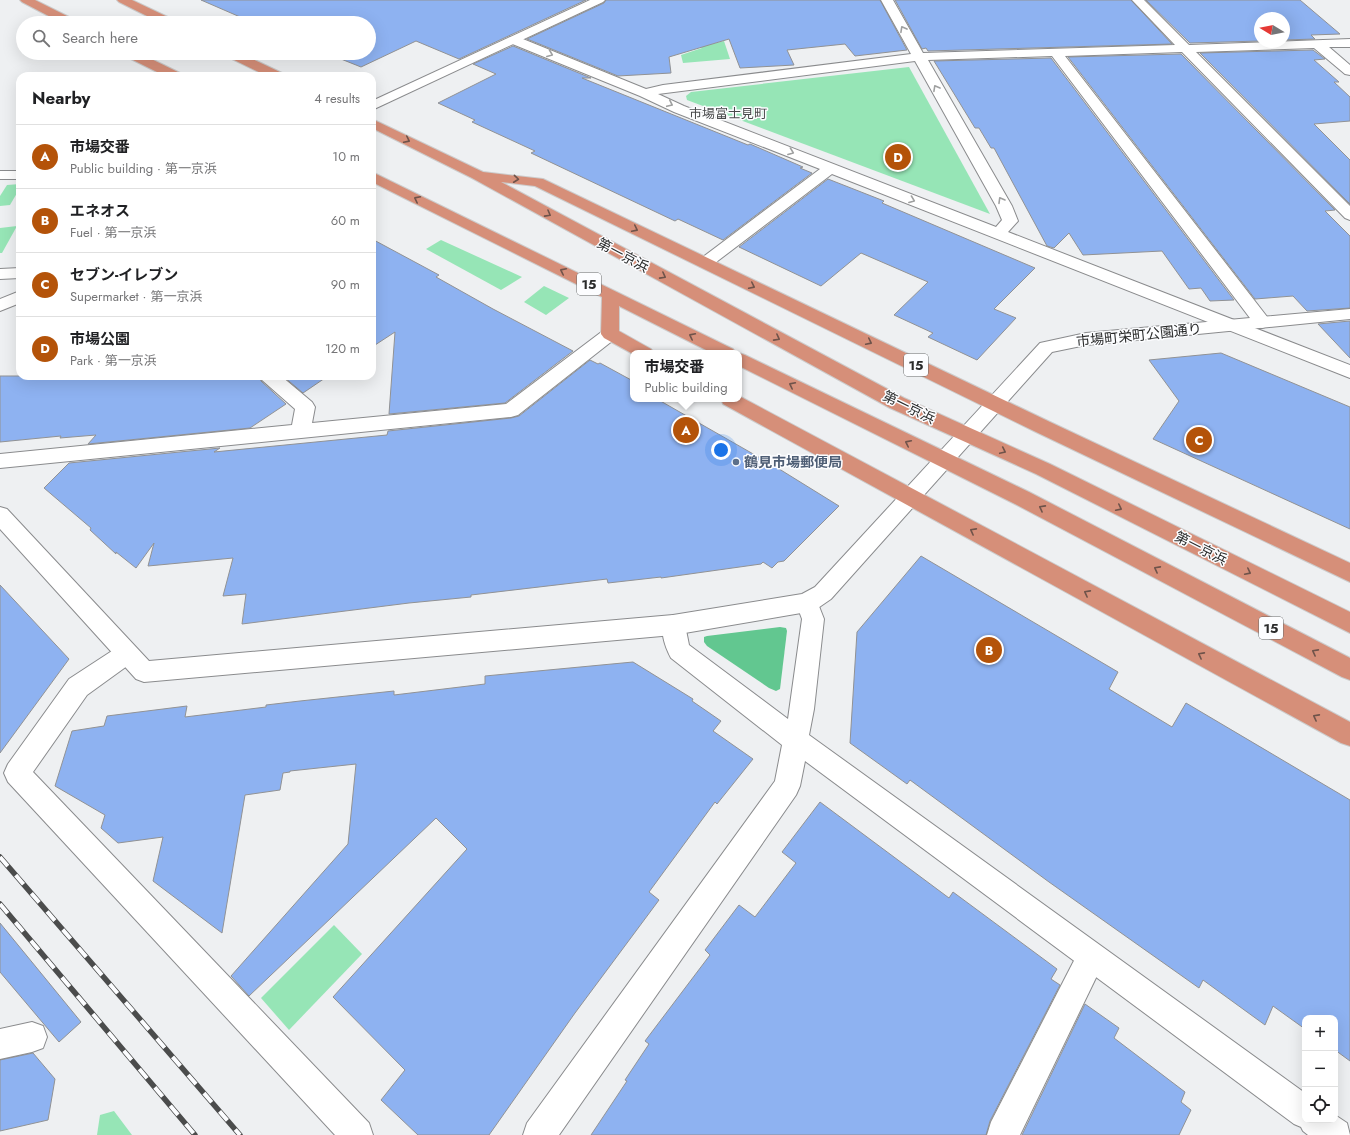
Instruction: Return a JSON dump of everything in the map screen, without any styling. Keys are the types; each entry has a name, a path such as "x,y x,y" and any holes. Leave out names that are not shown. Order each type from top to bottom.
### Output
{"highway":[{"path":"26,0 57,16"},
{"path":"123,0 156,16"},
{"path":"143,60 166,72"},
{"path":"244,60 269,72"},
{"name":"第一京浜","path":"376,125 477,175 890,399 1050,473 1350,623"},
{"name":"第一京浜","path":"477,175 538,182 1350,573"},
{"name":"15","path":"376,178 721,350"},
{"name":"15","path":"610,295 610,334"},
{"path":"610,334 639,350"},
{"name":"15","path":"742,360 1022,498 1350,670"},
{"path":"736,402 1350,735"}],"street":[{"path":"376,104 599,0"},
{"path":"887,0 1004,206 1010,221 999,234"},
{"path":"1138,0 1350,215"},
{"path":"514,40 645,93 680,109 1350,372"},
{"path":"645,93 663,89 918,57 1350,43"},
{"path":"1317,44 1350,71"},
{"path":"1056,52 1262,322"},
{"path":"705,263 831,168"},
{"path":"0,175 16,175"},
{"path":"0,274 16,273"},
{"path":"0,306 16,298"},
{"name":"市場町栄町公園通り","path":"807,603 824,592 1046,347 1086,339 1350,314"},
{"path":"0,461 511,410 610,334"},
{"path":"274,380 305,407 301,430"},
{"path":"0,515 144,672 673,625 807,603 813,619 802,709 787,786 539,1135"},
{"path":"673,625 679,651 796,740 1302,1111"},
{"path":"126,654 78,687 17,773 357,1135"},
{"path":"1003,1134 1091,957"},
{"path":"0,1044 32,1037"},
{"path":"1318,1123 1335,1135"}],"green space":[{"path":"724,41 730,59 683,63 681,55 702,48 699,45"},
{"path":"909,67 990,214 687,100 686,96 691,92"},
{"path":"16,184 16,195 10,205 0,206 0,196 7,185"},
{"path":"16,226 2,253 0,253 0,228"},
{"path":"441,240 522,277 501,290 426,249"},
{"path":"544,286 569,298 546,315 524,302"},
{"path":"780,627 786,628 787,631 780,689 776,691 769,688 707,646 704,642 704,637 707,636"},
{"path":"334,925 362,954 289,1030 261,998"},
{"path":"114,1111 132,1135 97,1135 100,1115"}],"building":[{"path":"201,0 586,0 459,59 416,41 376,60 376,16 238,16"},
{"path":"606,0 880,0 907,50 855,56 845,44 787,50 794,65 740,68 729,39 669,57 671,73 618,76 527,39 604,3"},
{"path":"895,0 1131,0 1172,44 928,51 926,48 922,49"},
{"path":"1146,0 1300,0 1340,34 1311,35 1315,39 1290,40 1290,12 1254,12 1254,41 1190,43"},
{"path":"513,46 591,78 582,78 748,145 750,144 803,167 800,168 812,173 723,240 678,219 675,221 531,153 535,151 472,122 475,120 438,103 496,74 473,64"},
{"path":"1313,50 1325,59 1314,60 1339,82 1334,82 1350,97 1350,121 1314,124 1350,160 1350,204 1200,53"},
{"path":"1181,54 1335,210 1325,211 1350,236 1350,308 1307,311 1293,296 1255,299 1068,57"},
{"path":"1051,58 1234,300 1210,301 1201,288 1189,289 1162,251 1083,255 1069,233 1054,248 1047,246 994,148 991,148 979,128 975,128 934,61"},
{"path":"344,60 376,60 361,67"},
{"path":"828,179 884,201 882,203 1035,268 994,309 1016,318 977,360 928,337 933,333 894,315 928,282 861,253 821,286 739,247"},
{"path":"376,241 439,275 436,277 493,309 573,351 505,403 389,414 395,332 376,344"},
{"path":"1350,321 1350,358 1318,324"},
{"path":"1221,353 1350,407 1350,529 1153,439 1179,401 1149,360"},
{"path":"590,360 598,364 600,363 630,379 630,402 662,402 776,467 839,506 784,561 778,562 772,568 763,562 761,564 661,578 608,583 607,579 471,595 471,597 409,603 242,624 246,594 223,596 233,558 148,566 154,543 136,568 116,552 116,554 90,530 91,528 44,488 69,463 220,448 214,452 387,435 388,431 519,416"},
{"path":"0,376 16,376 16,380 261,380 286,404 250,428 88,444 96,435 60,438 61,436 0,442"},
{"path":"288,380 322,380 303,393"},
{"path":"921,556 1118,672 1109,689 1172,727 1186,703 1350,800 1350,1061 1338,1052 1338,1015 1302,1015 1302,1027 1273,1006 1265,1025 1203,980 1199,988 1049,882 910,780 907,784 850,743 857,632"},
{"path":"0,585 69,659 0,753"},
{"path":"633,662 693,699 692,701 721,721 713,731 753,759 717,804 715,802 649,892 659,900 575,1013 489,1135 418,1135 381,1100 405,1070 333,997 467,849 436,818 249,996 231,976 348,844 356,764 290,771 283,773 280,790 245,795 222,933 153,881 163,837 118,843 101,828 105,815 55,786 72,731 104,726 107,716 187,706 185,717 266,707 266,705 300,701 394,691 394,695 485,684 485,676"},
{"path":"820,802 949,898 953,892 1057,969 1051,979 1060,985 990,1121 986,1135 591,1135 627,1081 625,1080 649,1044 645,1041 710,955 705,950 739,905 755,917 796,863 782,852"},
{"path":"0,923 81,1022 59,1042 0,972"},
{"path":"1085,1004 1119,1028 1114,1038 1185,1092 1181,1102 1191,1110 1179,1135 1022,1135"},
{"path":"33,1053 55,1079 48,1120 0,1131 0,1060"}],"railway":[{"path":"0,857 240,1135"},
{"path":"0,904 195,1135"}],"place":[{"name":"市場公園","path":"898,157"},
{"name":"市場交番","path":"686,430"},
{"name":"セブン-イレブン","path":"1199,440"},
{"name":"鶴見市場郵便局","path":"736,462"},
{"name":"エネオス","path":"989,650"}],"district":[{"name":"市場富士見町","path":"728,113"}]}
